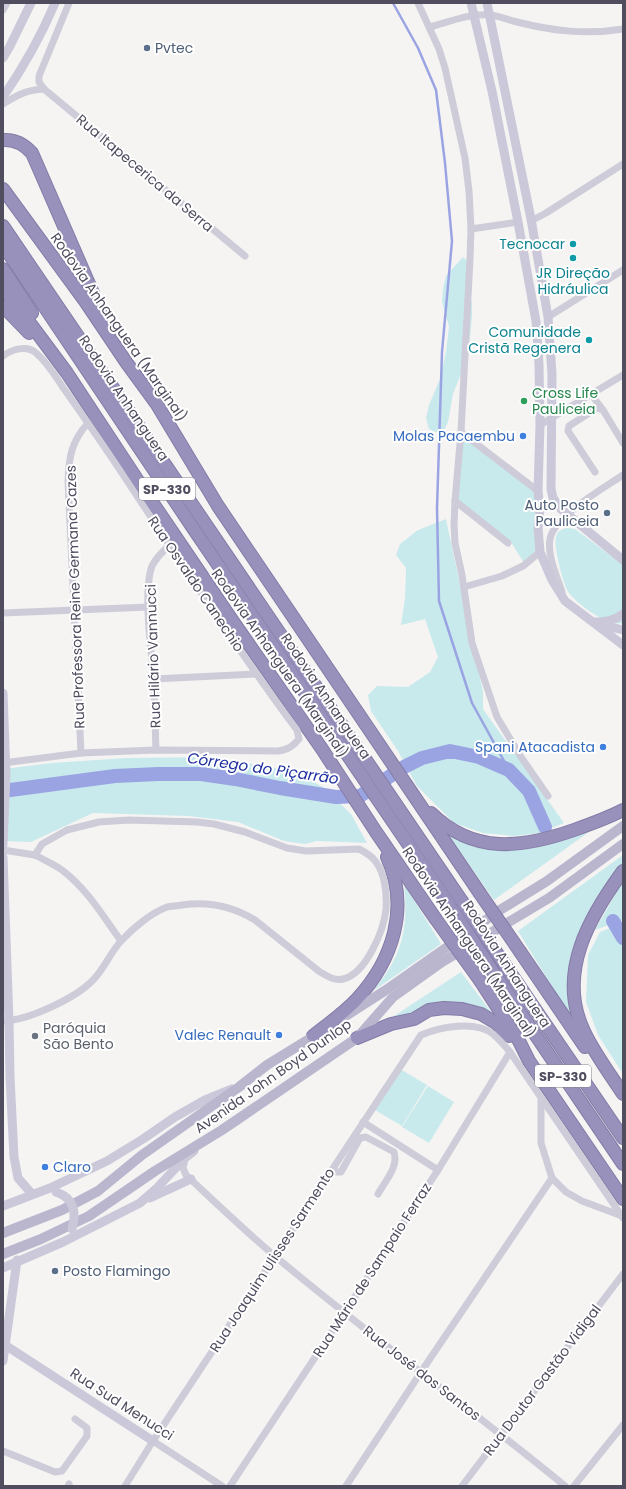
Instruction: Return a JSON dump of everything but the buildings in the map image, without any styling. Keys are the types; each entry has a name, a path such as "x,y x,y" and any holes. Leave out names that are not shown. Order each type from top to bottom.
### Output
{"highway":[{"path":"3,140 9,139 19,142 27,147 32,153 96,302 126,362"},
{"name":"Rodovia Anhanguera (Marginal)","path":"3,189 85,301 156,403 218,506 409,790 522,953 569,1025 623,1100"},
{"name":"Rodovia Anhanguera","path":"3,226 338,730 392,820 623,1164"},
{"name":"Rodovia Anhanguera","path":"3,245 193,528 338,730 404,815 623,1138"},
{"path":"3,269 45,331 67,373"},
{"name":"Rodovia Anhanguera (Marginal)","path":"3,287 67,373 212,592 322,749 376,832 435,918 481,982 519,1041 529,1061 623,1199"},
{"path":"3,306 67,373"},
{"path":"409,790 436,818 454,831 476,840 498,845 527,843 555,837 605,819 623,810"},
{"path":"313,1036 350,1006 361,995 376,974 390,947 397,917 398,890 392,868 376,832"},
{"path":"623,871 591,921 584,936 576,964 574,990 576,1011 583,1031 623,1094"},
{"path":"357,1038 391,1024 414,1019 429,1010 444,1008 462,1009 481,1014 496,1023 505,1031 529,1061"}],"main road":[{"path":"601,841 623,820"},
{"name":"Avenida John Boyd Dunlop","path":"3,1233 62,1210 98,1191 142,1155 239,1087 267,1065 386,990 500,910 547,881 623,826"},
{"name":"Avenida John Boyd Dunlop","path":"3,1254 42,1239 89,1216 155,1171 222,1130 357,1038 393,996 442,962 548,898 623,844"}],"street":[{"path":"3,10 7,3"},
{"path":"3,58 31,3"},
{"path":"3,97 17,76 47,22 55,3"},
{"path":"44,89 39,82 39,76 69,3"},
{"path":"418,3 430,27 445,68 465,158 469,191 471,229 461,432 455,501 455,543 464,587 472,643 497,717 521,757 548,796"},
{"path":"471,3 492,91 518,222 538,335 540,425 538,491 540,509 538,528 540,552 552,580 565,600 623,645"},
{"path":"487,3 531,221 548,318 552,374 552,489 556,503 623,560"},
{"path":"430,27 473,16 490,15 556,30 584,33 606,32 623,29"},
{"path":"3,104 19,94 31,90 44,89"},
{"name":"Rua Itapecerica da Serra","path":"44,89 245,256"},
{"path":"531,221 623,164"},
{"path":"471,229 518,222"},
{"path":"548,318 623,270"},
{"name":"Rua Osvaldo Canechio","path":"3,356 7,353 26,348 36,352 48,366 256,674 296,730 299,739 293,746 285,750 156,750"},
{"path":"540,425 623,374"},
{"path":"591,394 603,410 623,443"},
{"path":"595,472 568,431 568,428 598,408 603,410"},
{"name":"Rua Professora Reine Germana Cazes","path":"82,752 69,465 70,453 74,444 81,431 88,424"},
{"path":"461,432 538,491"},
{"path":"565,600 552,559 550,540 552,532 558,523 568,514 588,498 623,475"},
{"path":"455,501 508,543"},
{"name":"Rua Hilário Vannucci","path":"156,750 154,679 148,607 149,581 152,566 170,545"},
{"path":"464,587 502,576 522,566 540,552"},
{"path":"3,614 148,607"},
{"path":"594,622 608,622 619,618 623,614"},
{"path":"594,622 623,630"},
{"path":"154,679 256,674"},
{"path":"3,692 4,762 6,774 3,845"},
{"path":"4,762 82,752 156,750"},
{"path":"6,1021 41,1011 81,990 92,981 104,967 121,941 154,913 168,907 203,903 225,906 244,913 255,920 320,972 329,978 342,980 350,976 366,960 376,942 386,909 382,873 376,860 365,852 359,850 306,851 287,848 245,832 214,824 129,820 99,822 67,830 42,844 35,855"},
{"path":"3,850 35,855 62,870 91,898 121,941"},
{"path":"3,857 7,1102 15,1169 18,1178 32,1194"},
{"name":"Rua Joaquim Ulisses Sarmento","path":"125,1486 153,1441 421,1035 435,1029 449,1026 478,1028 492,1033 510,1052"},
{"path":"510,1052 622,1217"},
{"name":"Rua Mário de Sampaio Ferraz","path":"230,1486 438,1170 510,1052"},
{"path":"3,1206 50,1188 107,1161 204,1100 239,1087"},
{"path":"541,1098 542,1143 552,1178 566,1192 582,1202 622,1217"},
{"path":"364,1122 438,1170"},
{"path":"140,1203 156,1189 185,1158 222,1130"},
{"path":"332,1170 335,1172 341,1172 360,1138 366,1137 394,1152 395,1156 394,1167 378,1194"},
{"name":"Rua José dos Santos","path":"185,1158 183,1168 186,1175 275,1256 565,1486"},
{"path":"346,1486 552,1178"},
{"path":"3,1268 17,1260 63,1242 191,1179"},
{"path":"32,1194 56,1192 64,1195 72,1205 74,1220 72,1229 63,1242"},
{"path":"3,1362 17,1260"},
{"name":"Rua Doutor Gastão Vidigal","path":"462,1486 623,1274"},
{"name":"Rua Sud Menucci","path":"5,1345 222,1486"},
{"path":"3,1452 55,1472 62,1471 87,1436 87,1428 75,1419"},
{"path":"574,1486 623,1425"}],"shaded area":[{"path":"463,257 472,265 469,292 472,303 472,317 468,356 453,394 448,422 442,435 429,429 426,418 429,405 440,379 446,352 449,326 442,302 443,289 446,276"},
{"path":"462,437 535,491 538,553 524,563 511,542 456,500"},
{"path":"446,519 483,692 483,709 564,823 539,833 514,836 483,833 454,823 417,786 398,751 371,711 368,695 377,686 408,687 430,672 438,657 425,619 401,625 405,599 406,568 396,555 400,544 418,530"},
{"path":"567,528 575,529 623,565 623,623 616,623 600,618 584,607 567,590 559,564 555,541 559,532"},
{"path":"212,757 297,772 324,788 351,814 367,843 317,841 305,844 284,841 238,822 189,816 93,813 31,842 3,841 3,769 52,763 126,758"},
{"path":"589,832 494,900 447,833 472,846 487,849 517,850 546,845"},
{"path":"623,855 623,868 583,932 573,1016 570,1016 518,931"},
{"path":"623,881 623,920 595,930"},
{"path":"404,884 441,944 373,991 391,966 401,941 405,914"},
{"path":"623,923 623,1074 598,1035 586,1002 588,955 600,932"},
{"path":"461,972 494,1016 480,1010 413,1014 388,1020"},
{"path":"400,1069 427,1085 402,1126 375,1110"},
{"path":"428,1086 454,1102 429,1143 402,1127"}],"waterway":[{"path":"393,3 418,48 436,90 445,163 452,241 442,352 437,508 439,601 472,703 509,770"},
{"name":"Córrego do Piçarrão","path":"3,791 115,776 201,774 336,797 360,796 404,767 422,758 450,751 479,757 509,770 529,791 545,827"},
{"name":"Córrego do Piçarrão","path":"613,921 623,938"}],"place":[{"name":"Pvtec","path":"147,48"},
{"name":"Tecnocar","path":"573,244"},
{"name":"JR Direção Hidráulica","path":"573,258"},
{"name":"Comunidade Cristã Regenera","path":"589,340"},
{"name":"Cross Life Pauliceia","path":"524,401"},
{"name":"Molas Pacaembu","path":"523,436"},
{"name":"Auto Posto Pauliceia","path":"607,513"},
{"name":"Spani Atacadista","path":"603,747"},
{"name":"Valec Renault","path":"279,1035"},
{"name":"Paróquia São Bento","path":"35,1036"},
{"name":"Claro","path":"45,1167"},
{"name":"Posto Flamingo","path":"55,1271"}]}
